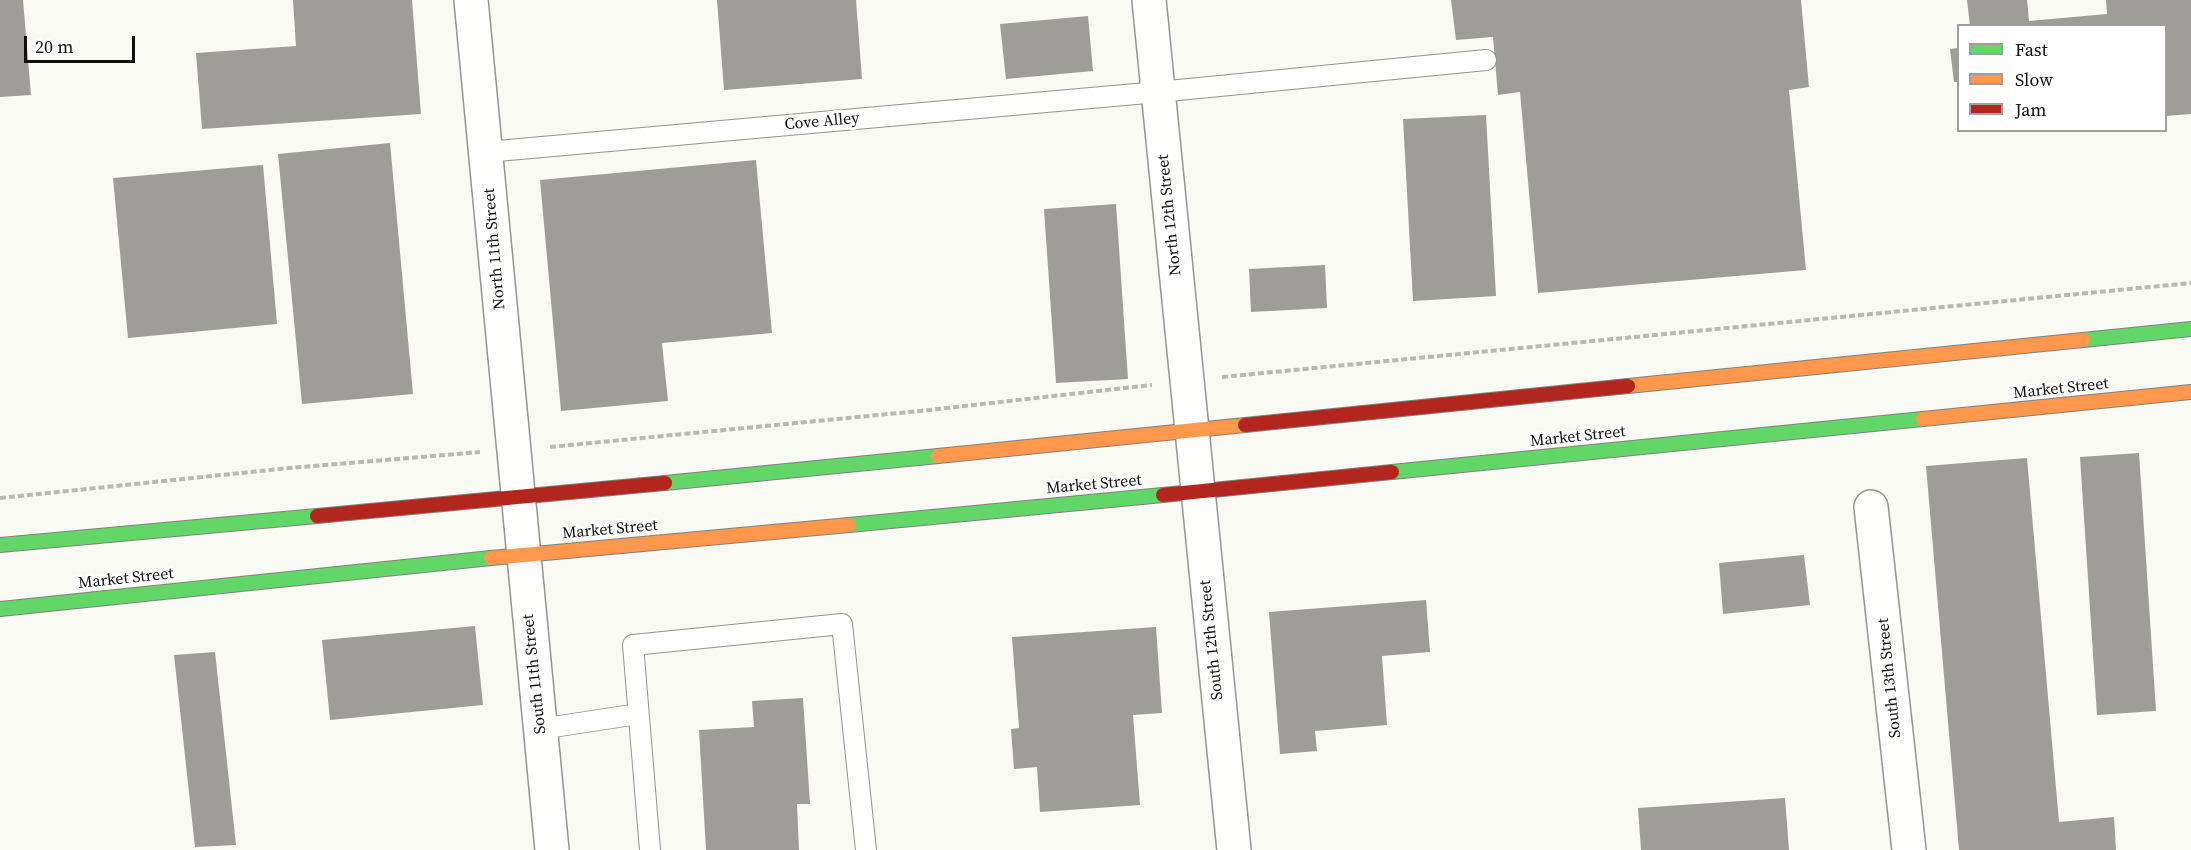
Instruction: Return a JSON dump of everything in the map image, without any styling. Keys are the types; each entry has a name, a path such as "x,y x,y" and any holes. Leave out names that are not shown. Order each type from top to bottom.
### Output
{"main road":[{"path":"0,545 517,498 2191,329"},
{"name":"Market Street","path":"0,609 523,555 1198,492 2191,392"}],"street":[{"name":"North 11th Street","path":"471,0 517,498"},
{"name":"North 12th Street","path":"1149,0 1190,430"},
{"name":"South 12th Street","path":"1190,430 1234,850"},
{"name":"South 11th Street","path":"517,498 552,850"},
{"name":"South 13th Street","path":"1871,507 1909,850"}],"lane":[{"name":"Cove Alley","path":"486,152 1158,92 1486,60"},
{"path":"650,850 633,645 842,624 866,850"},
{"path":"540,729 638,714"}],"path":[{"path":"0,498 289,468 513,451 929,410 1186,381 2191,283"}],"building":[{"path":"0,0 23,0 31,95 0,97"},
{"path":"293,0 412,0 421,114 202,129 196,53 296,46"},
{"path":"717,0 856,0 862,79 724,90"},
{"path":"1451,0 1801,0 1809,87 1789,90 1806,270 1538,293 1520,92 1498,95 1493,37 1456,40"},
{"path":"1967,0 2027,0 2029,21 2107,14 2106,0 2191,0 2191,114 2167,116 2167,24 1970,24"},
{"path":"1088,16 1093,71 1006,79 1000,24"},
{"path":"1957,48 1957,82 1954,82 1950,49"},
{"path":"1486,115 1496,296 1413,301 1403,119"},
{"path":"390,143 413,394 302,404 278,154"},
{"path":"756,160 772,333 662,343 668,401 561,411 540,180"},
{"path":"263,165 277,324 128,338 113,178"},
{"path":"1116,204 1128,379 1056,383 1044,209"},
{"path":"1325,265 1327,308 1251,312 1249,269"},
{"path":"2139,453 2156,711 2097,715 2080,457"},
{"path":"2027,458 2059,822 2114,817 2116,850 1959,850 1926,466"},
{"path":"1804,555 1810,605 1723,614 1719,563"},
{"path":"1426,600 1430,652 1382,656 1387,725 1315,731 1317,751 1280,754 1269,612"},
{"path":"475,626 483,705 330,720 322,640"},
{"path":"1156,627 1162,713 1133,715 1140,805 1040,812 1037,767 1014,769 1011,729 1019,728 1012,637"},
{"path":"215,652 236,845 195,847 174,655"},
{"path":"803,698 810,804 797,804 799,850 706,850 699,730 754,727 752,701"},
{"path":"1785,798 1789,850 1641,850 1638,808"}],"traffic: fast":[{"path":"2083,340 2191,329"},
{"path":"1392,472 1923,419"},
{"path":"665,483 938,456"},
{"path":"849,525 1163,495"},
{"path":"0,545 317,516"},
{"path":"0,609 491,558"}],"traffic: slow":[{"path":"1628,386 2083,340"},
{"path":"1923,419 2191,392"},
{"path":"938,456 1245,425"},
{"path":"491,558 849,525"}],"traffic: jam":[{"path":"1245,425 1628,386"},
{"path":"1163,495 1392,472"},
{"path":"317,516 665,483"}]}
